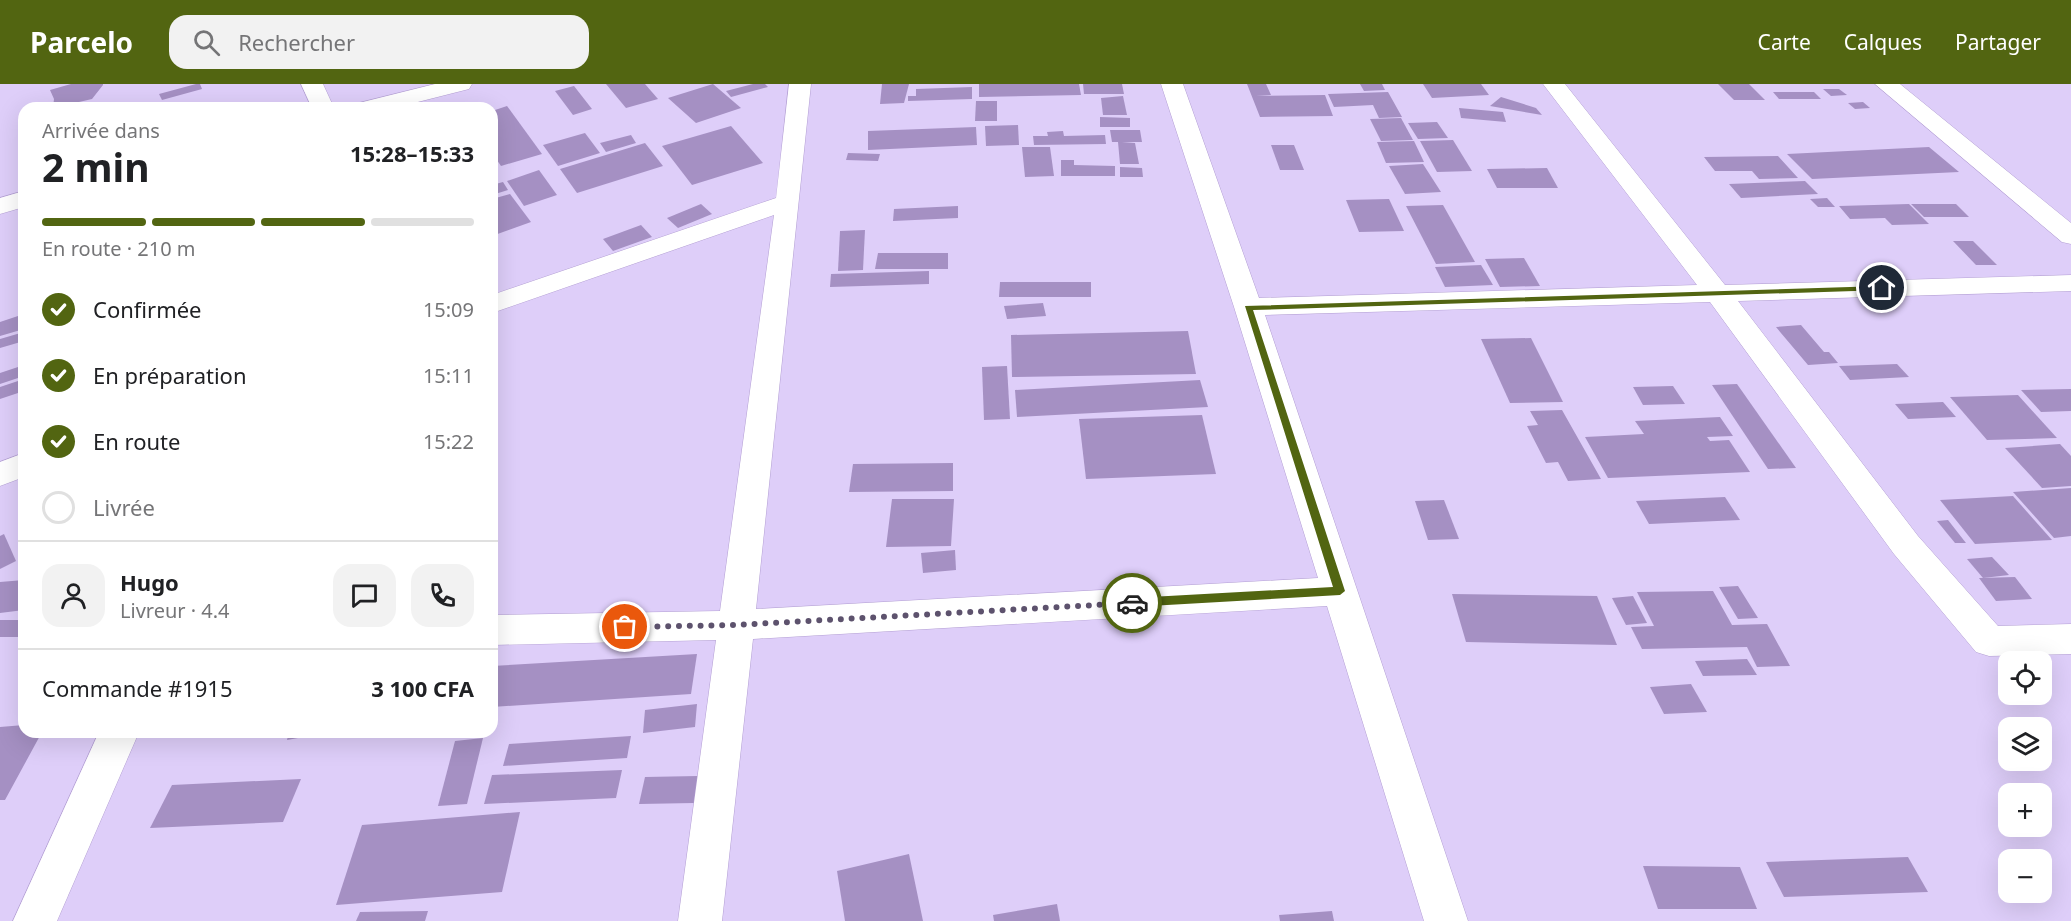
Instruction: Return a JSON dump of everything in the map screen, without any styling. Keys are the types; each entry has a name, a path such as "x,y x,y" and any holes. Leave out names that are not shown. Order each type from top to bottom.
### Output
{"street":[{"path":"312,84 320,102"},
{"path":"390,102 461,84"},
{"path":"700,921 788,202 800,84"},
{"path":"1172,84 1248,307 1446,921"},
{"path":"1554,84 1717,293 1906,545 1989,640 2071,639"},
{"path":"1886,84 2071,236"},
{"path":"0,206 18,201"},
{"path":"498,302 788,202"},
{"path":"1248,307 2071,282"},
{"path":"0,474 18,467"},
{"path":"498,630 736,625 1340,591"},
{"path":"35,921 116,738"}],"building":[{"path":"71,84 103,84 92,99 79,102 54,102 50,90"},
{"path":"200,84 202,89 162,100 159,94"},
{"path":"606,84 645,84 658,99 626,108"},
{"path":"713,84 741,108 696,123 668,98"},
{"path":"753,84 765,84 768,87 731,97 726,91"},
{"path":"882,84 909,84 904,103 880,104"},
{"path":"979,84 1079,84 1081,95 979,97"},
{"path":"1083,84 1122,84 1124,94 1084,94"},
{"path":"1247,84 1266,84 1271,95 1256,96 1325,95 1333,116 1260,117"},
{"path":"1360,84 1382,84 1385,90 1364,91"},
{"path":"1423,84 1481,84 1489,95 1432,98"},
{"path":"1718,84 1749,84 1765,100 1734,100"},
{"path":"574,86 592,109 573,115 555,91"},
{"path":"972,87 972,99 908,101 908,96 916,96 916,89"},
{"path":"1823,89 1839,89 1847,95 1831,96"},
{"path":"1388,92 1402,117 1379,118 1373,105 1334,107 1328,94"},
{"path":"1773,92 1814,92 1821,99 1779,99"},
{"path":"1123,96 1127,115 1103,115 1101,98"},
{"path":"1501,97 1536,108 1542,115 1490,106"},
{"path":"976,101 997,101 997,121 975,121"},
{"path":"1863,102 1870,108 1855,109 1848,103"},
{"path":"507,106 542,154 501,166 498,162 498,109"},
{"path":"1459,108 1503,112 1506,122 1461,118"},
{"path":"1100,117 1130,118 1130,127 1100,127"},
{"path":"1401,118 1413,140 1381,141 1370,119"},
{"path":"1437,122 1448,138 1418,139 1408,123"},
{"path":"1018,125 1019,145 986,146 985,126"},
{"path":"731,126 763,163 692,185 662,146"},
{"path":"976,127 977,145 868,150 868,131"},
{"path":"1110,130 1140,130 1142,142 1122,142 1135,143 1139,164 1120,164 1118,142 1112,142"},
{"path":"1063,131 1064,136 1105,135 1106,144 1034,145 1033,136 1048,136 1047,132"},
{"path":"585,133 600,153 558,166 543,145"},
{"path":"631,135 636,143 606,152 600,143"},
{"path":"1453,140 1472,171 1437,172 1420,141"},
{"path":"1414,141 1424,162 1386,163 1377,142"},
{"path":"645,143 663,166 577,193 560,169"},
{"path":"1271,145 1294,145 1304,170 1280,170"},
{"path":"1022,147 1050,147 1054,176 1025,177"},
{"path":"1929,147 1959,172 1812,179 1787,154"},
{"path":"848,153 880,154 878,161 846,160"},
{"path":"1778,156 1798,178 1759,179 1752,171 1715,171 1704,157"},
{"path":"1061,160 1074,160 1074,165 1115,166 1115,176 1061,176"},
{"path":"1423,164 1441,192 1405,194 1389,166"},
{"path":"1120,167 1142,168 1143,177 1120,177"},
{"path":"1547,168 1558,188 1497,188 1487,169"},
{"path":"539,170 557,195 524,206 507,181"},
{"path":"1805,181 1818,194 1741,198 1729,184"},
{"path":"503,182 508,190 498,193 498,183"},
{"path":"510,194 531,222 498,234 498,197"},
{"path":"1827,198 1835,207 1818,207 1810,199"},
{"path":"1389,199 1404,231 1359,232 1346,200"},
{"path":"701,204 712,214 678,228 667,218"},
{"path":"1909,204 1929,224 1892,225 1885,218 1850,219 1839,206"},
{"path":"1911,204 1956,204 1969,217 1924,217"},
{"path":"1443,205 1475,262 1436,264 1406,206"},
{"path":"958,206 958,218 893,221 894,209"},
{"path":"641,225 652,237 613,251 603,239"},
{"path":"865,230 863,270 838,271 840,231"},
{"path":"1953,241 1973,241 1997,265 1976,265"},
{"path":"878,253 948,253 948,269 875,269"},
{"path":"1524,258 1540,286 1500,287 1485,259"},
{"path":"1481,265 1493,285 1445,287 1435,267"},
{"path":"929,271 929,284 830,287 831,274"},
{"path":"1000,282 1091,282 1091,297 999,297"},
{"path":"1043,303 1046,316 1007,319 1004,306"},
{"path":"18,316 18,331 0,336 0,322"},
{"path":"1801,325 1824,352 1829,352 1838,363 1808,365 1776,327"},
{"path":"1188,331 1196,374 1012,377 1011,335"},
{"path":"18,334 18,343 0,348 0,339"},
{"path":"1531,338 1563,402 1510,403 1481,339"},
{"path":"1897,364 1909,377 1850,380 1839,366"},
{"path":"1007,366 1010,419 984,420 982,367"},
{"path":"18,367 18,378 0,384 0,373"},
{"path":"1200,380 1208,407 1017,417 1015,390"},
{"path":"18,381 18,393 0,399 0,387"},
{"path":"1737,384 1796,468 1768,469 1712,385"},
{"path":"1673,386 1685,404 1643,405 1633,387"},
{"path":"2071,389 2071,411 2041,412 2021,390"},
{"path":"2018,395 2057,438 1987,440 1950,397"},
{"path":"1943,402 1956,417 1908,419 1895,404"},
{"path":"1562,410 1601,479 1568,481 1558,462 1546,463 1527,426 1538,425 1530,411"},
{"path":"1202,415 1216,474 1086,479 1079,419"},
{"path":"1720,417 1733,436 1707,437 1710,441 1729,440 1750,472 1608,478 1585,437 1644,434 1635,421"},
{"path":"2060,444 2071,456 2071,486 2042,488 2005,448"},
{"path":"953,463 953,491 849,492 853,464"},
{"path":"2071,488 2071,536 2054,538 2013,492"},
{"path":"2013,496 2052,540 1975,544 1940,500"},
{"path":"1725,497 1740,520 1649,524 1636,501"},
{"path":"892,499 954,499 951,546 886,547"},
{"path":"1444,500 1459,539 1428,540 1415,501"},
{"path":"1948,520 1966,543 1955,543 1937,521"},
{"path":"4,534 16,561 0,569 0,536"},
{"path":"955,550 956,570 923,573 921,553"},
{"path":"1992,557 2009,575 1983,578 1967,559"},
{"path":"2015,577 2032,599 1996,601 1979,578"},
{"path":"18,580 18,611 0,613 0,582"},
{"path":"1738,586 1758,618 1738,619 1719,587"},
{"path":"1713,591 1732,625 1767,624 1790,666 1757,667 1747,647 1642,649 1631,627 1654,626 1637,592"},
{"path":"1452,594 1597,596 1617,645 1466,642"},
{"path":"1633,596 1647,623 1626,625 1612,598"},
{"path":"0,620 18,620 18,637 0,637"},
{"path":"697,654 691,694 498,707 498,666"},
{"path":"1747,659 1757,675 1703,676 1695,661"},
{"path":"1691,684 1707,712 1664,714 1650,687"},
{"path":"697,704 695,727 643,733 645,710"},
{"path":"18,726 18,738 39,738 5,800 0,800 0,727"},
{"path":"631,736 627,758 503,766 509,744"},
{"path":"483,738 467,804 438,806 455,741"},
{"path":"622,770 616,798 484,804 492,775"},
{"path":"698,776 694,803 639,804 645,777"},
{"path":"301,779 283,822 150,828 172,785"},
{"path":"520,812 502,892 336,905 362,825"},
{"path":"909,854 923,921 845,921 837,871"},
{"path":"1908,857 1928,892 1784,897 1766,862"},
{"path":"1643,866 1740,867 1757,909 1658,909"},
{"path":"1057,904 1060,921 994,921 993,915"},
{"path":"428,911 425,921 356,921 360,912"},
{"path":"1332,911 1334,921 1280,921 1279,915"}],"way so far":[{"path":"625,627 736,625 1132,603"}],"route":[{"path":"1132,603 1340,591 1248,307 1882,288"}]}
